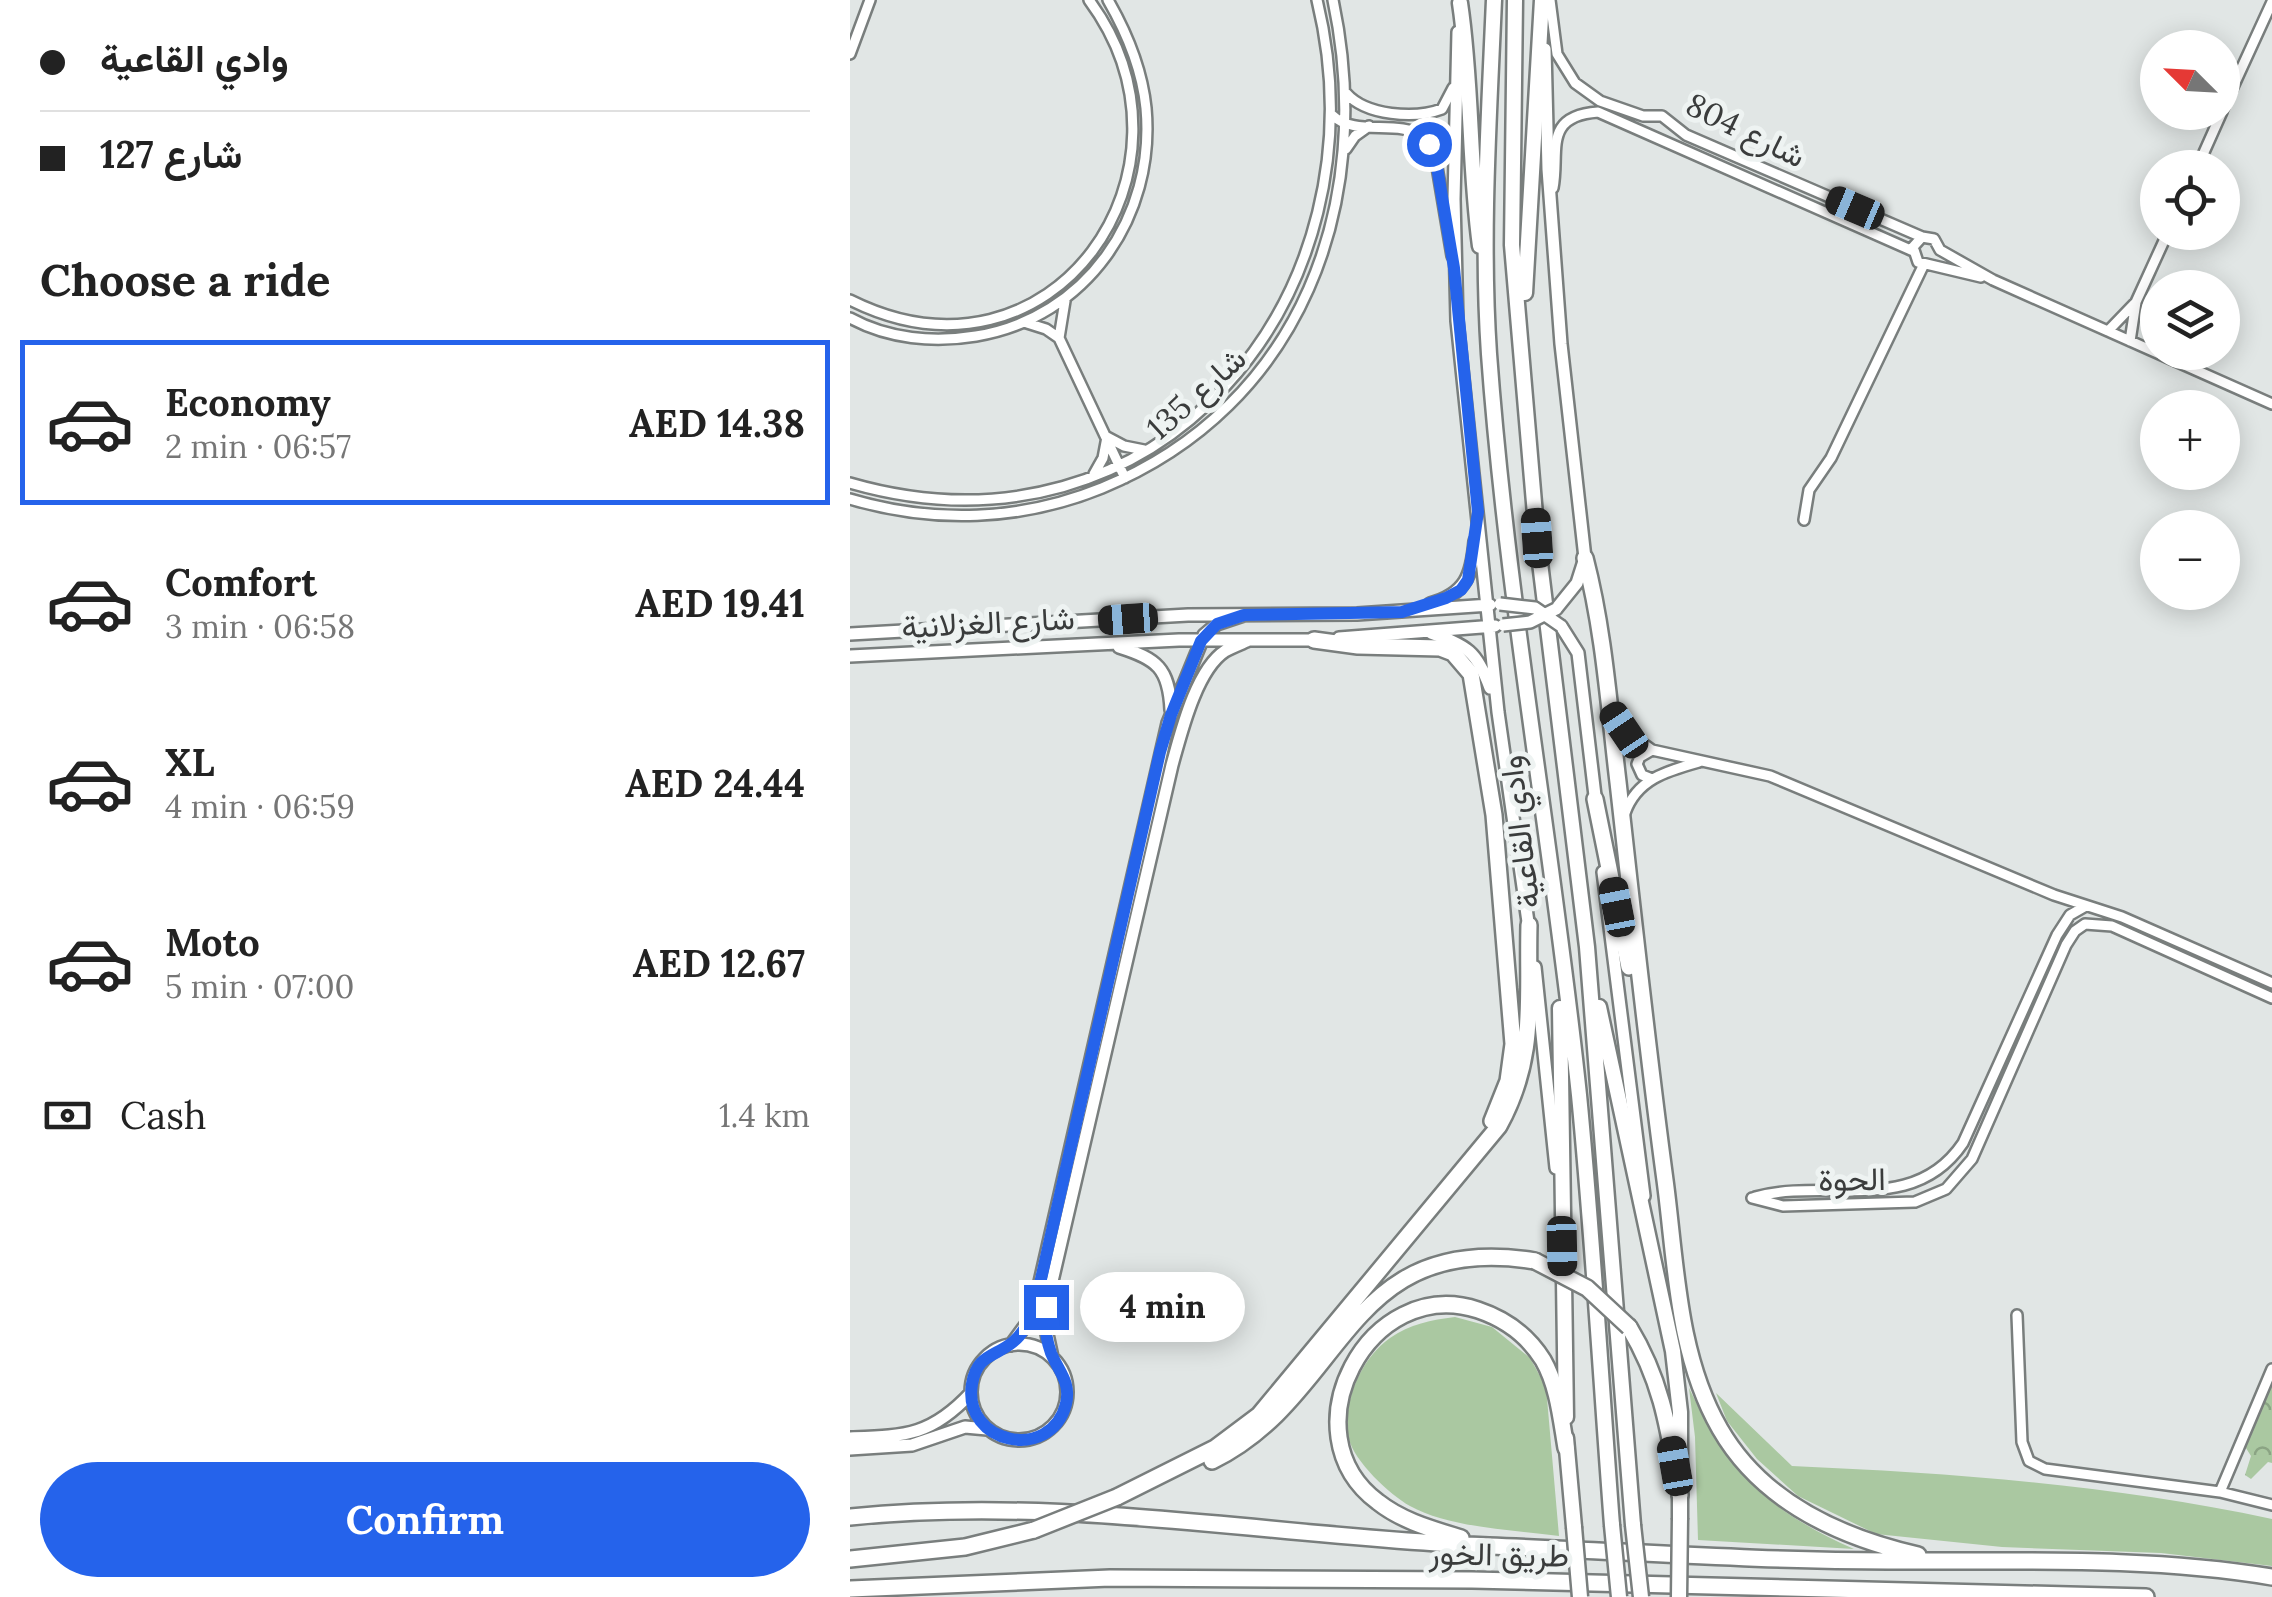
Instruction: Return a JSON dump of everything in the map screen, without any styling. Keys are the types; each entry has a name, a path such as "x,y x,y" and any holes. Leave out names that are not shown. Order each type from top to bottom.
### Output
{"highway":[{"path":"1585,558 1602,641 1641,1004 1682,1314 1703,1392 1720,1429 1746,1466 1779,1497 1804,1513 1881,1546 1936,1559"},
{"path":"1314,640 1358,646 1440,648 1463,661 1471,674 1494,815 1513,1044 1508,1081 1489,1127 1445,1191"},
{"path":"1595,799 1631,980 1641,1004"},
{"path":"850,1559 964,1547 1034,1530 1147,1483 1215,1448 1259,1415 1499,1126 1522,1075 1527,1047 1529,925"},
{"path":"1147,1483 1195,1469 1244,1442 1286,1405 1364,1309 1388,1289 1444,1262 1505,1256 1535,1261 1587,1288 1629,1328 1644,1352 1661,1394 1680,1495"},
{"path":"1484,1546 1402,1518 1374,1500 1351,1476 1339,1441 1338,1405 1348,1370 1368,1340 1397,1317 1431,1305 1464,1305 1496,1316 1523,1335 1543,1361 1555,1392 1566,1448"},
{"path":"850,1517 925,1509 1068,1510 1484,1546 1890,1561 2139,1561 2272,1577"},
{"name":"طريق الخور","path":"850,1589 1110,1578 1339,1579 2146,1597"}],"main road":[{"name":"وادي القاعية","path":"1494,0 1486,288 1501,491 1579,1096 1619,1597"},
{"name":"وادي القاعية","path":"1515,0 1512,244 1537,538 1587,947 1641,1597"},
{"path":"1524,364 1525,254 1545,0"},
{"path":"1460,1 1468,62 1474,193 1486,288"},
{"path":"1587,947 1678,1382 1679,1597"},
{"path":"1561,952 1566,1448 1580,1597"}],"street":[{"path":"850,54 870,0"},
{"path":"850,300 917,324 960,326 986,322 1036,302 1084,263 1105,232 1123,188 1133,128 1132,107 1119,56 1090,0"},
{"path":"850,318 897,335 933,340 986,334 1027,323 1066,300 1106,258 1137,192 1147,130 1140,75 1108,0"},
{"name":"شارع 135","path":"850,483 885,493 959,502 1032,495 1092,476 1145,450 1187,422 1236,377 1278,314 1306,256 1320,208 1332,116 1318,0"},
{"name":"شارع 135","path":"850,499 919,513 985,516 1069,500 1164,458 1204,428 1255,378 1277,350 1300,308 1334,215 1347,125 1344,60 1333,0"},
{"path":"1545,0 1550,195 1562,359 1585,558 1576,584 1552,612 1578,653 1644,1185 1645,1220"},
{"name":"شارع 804","path":"1545,0 1561,62 1568,76 1590,94 1644,116 1662,116 1686,135 1922,237"},
{"name":"وادي القاعية","path":"1454,268 1460,1"},
{"path":"2240,72 2272,2"},
{"path":"1346,93 1366,110 1428,114 1446,106 1456,76"},
{"name":"شارع 804","path":"1550,195 1557,136 1571,120 1598,112 1920,259 1993,280"},
{"name":"وادي القاعية","path":"1332,116 1347,125 1401,128 1418,133 1429,144 1437,167 1454,268 1478,512 1496,626 1498,712 1548,1076 1562,1246"},
{"path":"1345,152 1350,141 1370,126"},
{"path":"1804,520 1809,490 1831,458 1914,280 1920,259 1915,243 1922,237 1934,239 1940,250 1936,261 1920,259"},
{"name":"شارع 804","path":"1940,250 1993,280 2272,404"},
{"path":"2130,340 2136,302 2160,250"},
{"path":"1059,338 1066,300"},
{"path":"2108,331 2136,302"},
{"path":"1027,323 1046,328 1059,338 1125,478"},
{"path":"1107,437 1124,446 1145,450"},
{"path":"1092,476 1103,458 1107,437"},
{"path":"1402,612 1438,602 1466,585 1478,512"},
{"name":"شارع الغزلانية","path":"850,634 1493,605 1527,606 1552,612"},
{"name":"شارع الغزلانية","path":"850,656 1110,644 1314,640 1530,622 1552,612"},
{"path":"1011,1344 1034,1346 1052,1357 1063,1372 1067,1388 1065,1406 1058,1422 1037,1438 1002,1438 987,1429 974,1410 971,1394 980,1364 1011,1344 1028,1322 1038,1295 1171,715 1201,641 1217,624 1244,615"},
{"path":"1427,632 1461,644 1478,659 1498,712"},
{"path":"1052,1357 1045,1325 1049,1293 1160,811 1186,721 1212,664 1225,651 1246,640"},
{"path":"1110,644 1142,654 1160,667 1168,686 1171,715"},
{"path":"1609,708 1624,730 1652,750 1770,776 2122,917 2272,982"},
{"path":"1171,715 1186,721"},
{"path":"1652,750 1640,757 1637,766 1642,776 1652,779"},
{"path":"1622,822 1630,800 1642,784 1701,761"},
{"path":"2087,906 2094,923 2112,926 2272,998"},
{"name":"الحوة","path":"2087,906 2070,914 2057,936 1963,1144 1942,1169 1927,1179 1902,1186 1783,1192 1752,1198 1783,1206 1915,1202 1954,1183 1978,1148 2066,945 2078,928 2094,923"},
{"path":"1783,1192 1783,1206"},
{"path":"2017,1315 2022,1442 2029,1461 2045,1469 2220,1492 2272,1505"},
{"path":"2220,1492 2272,1368"},
{"path":"850,1438 906,1435 927,1429 944,1420 971,1394"},
{"path":"850,1449 912,1445 966,1427 987,1429"}],"green space":[{"path":"1455,1317 1492,1327 1530,1358 1546,1387 1559,1536 1483,1527 1426,1513 1383,1486 1352,1448 1348,1411 1356,1383 1370,1357 1405,1329"},
{"path":"2272,1379 2272,1463 2268,1462 2251,1479 2245,1475 2251,1456 2244,1445"},
{"path":"1689,1388 1720,1443 1754,1486 1798,1520 1854,1549 1698,1540 1695,1437"},
{"path":"1716,1393 1792,1466 2033,1482 2153,1497 2272,1519 2272,1566 2161,1553 2002,1547 1876,1534 1798,1496 1757,1459 1727,1421"}],"route":[{"path":"1046,1307 1045,1325 1052,1357 1066,1380 1065,1406 1058,1422 1037,1438 1002,1438 977,1417 971,1394 973,1378 984,1358 1011,1344 1034,1310 1160,752 1204,635 1217,624 1244,615 1402,612 1455,594 1466,585 1470,574 1478,512 1454,268 1437,167 1429,144"}]}
